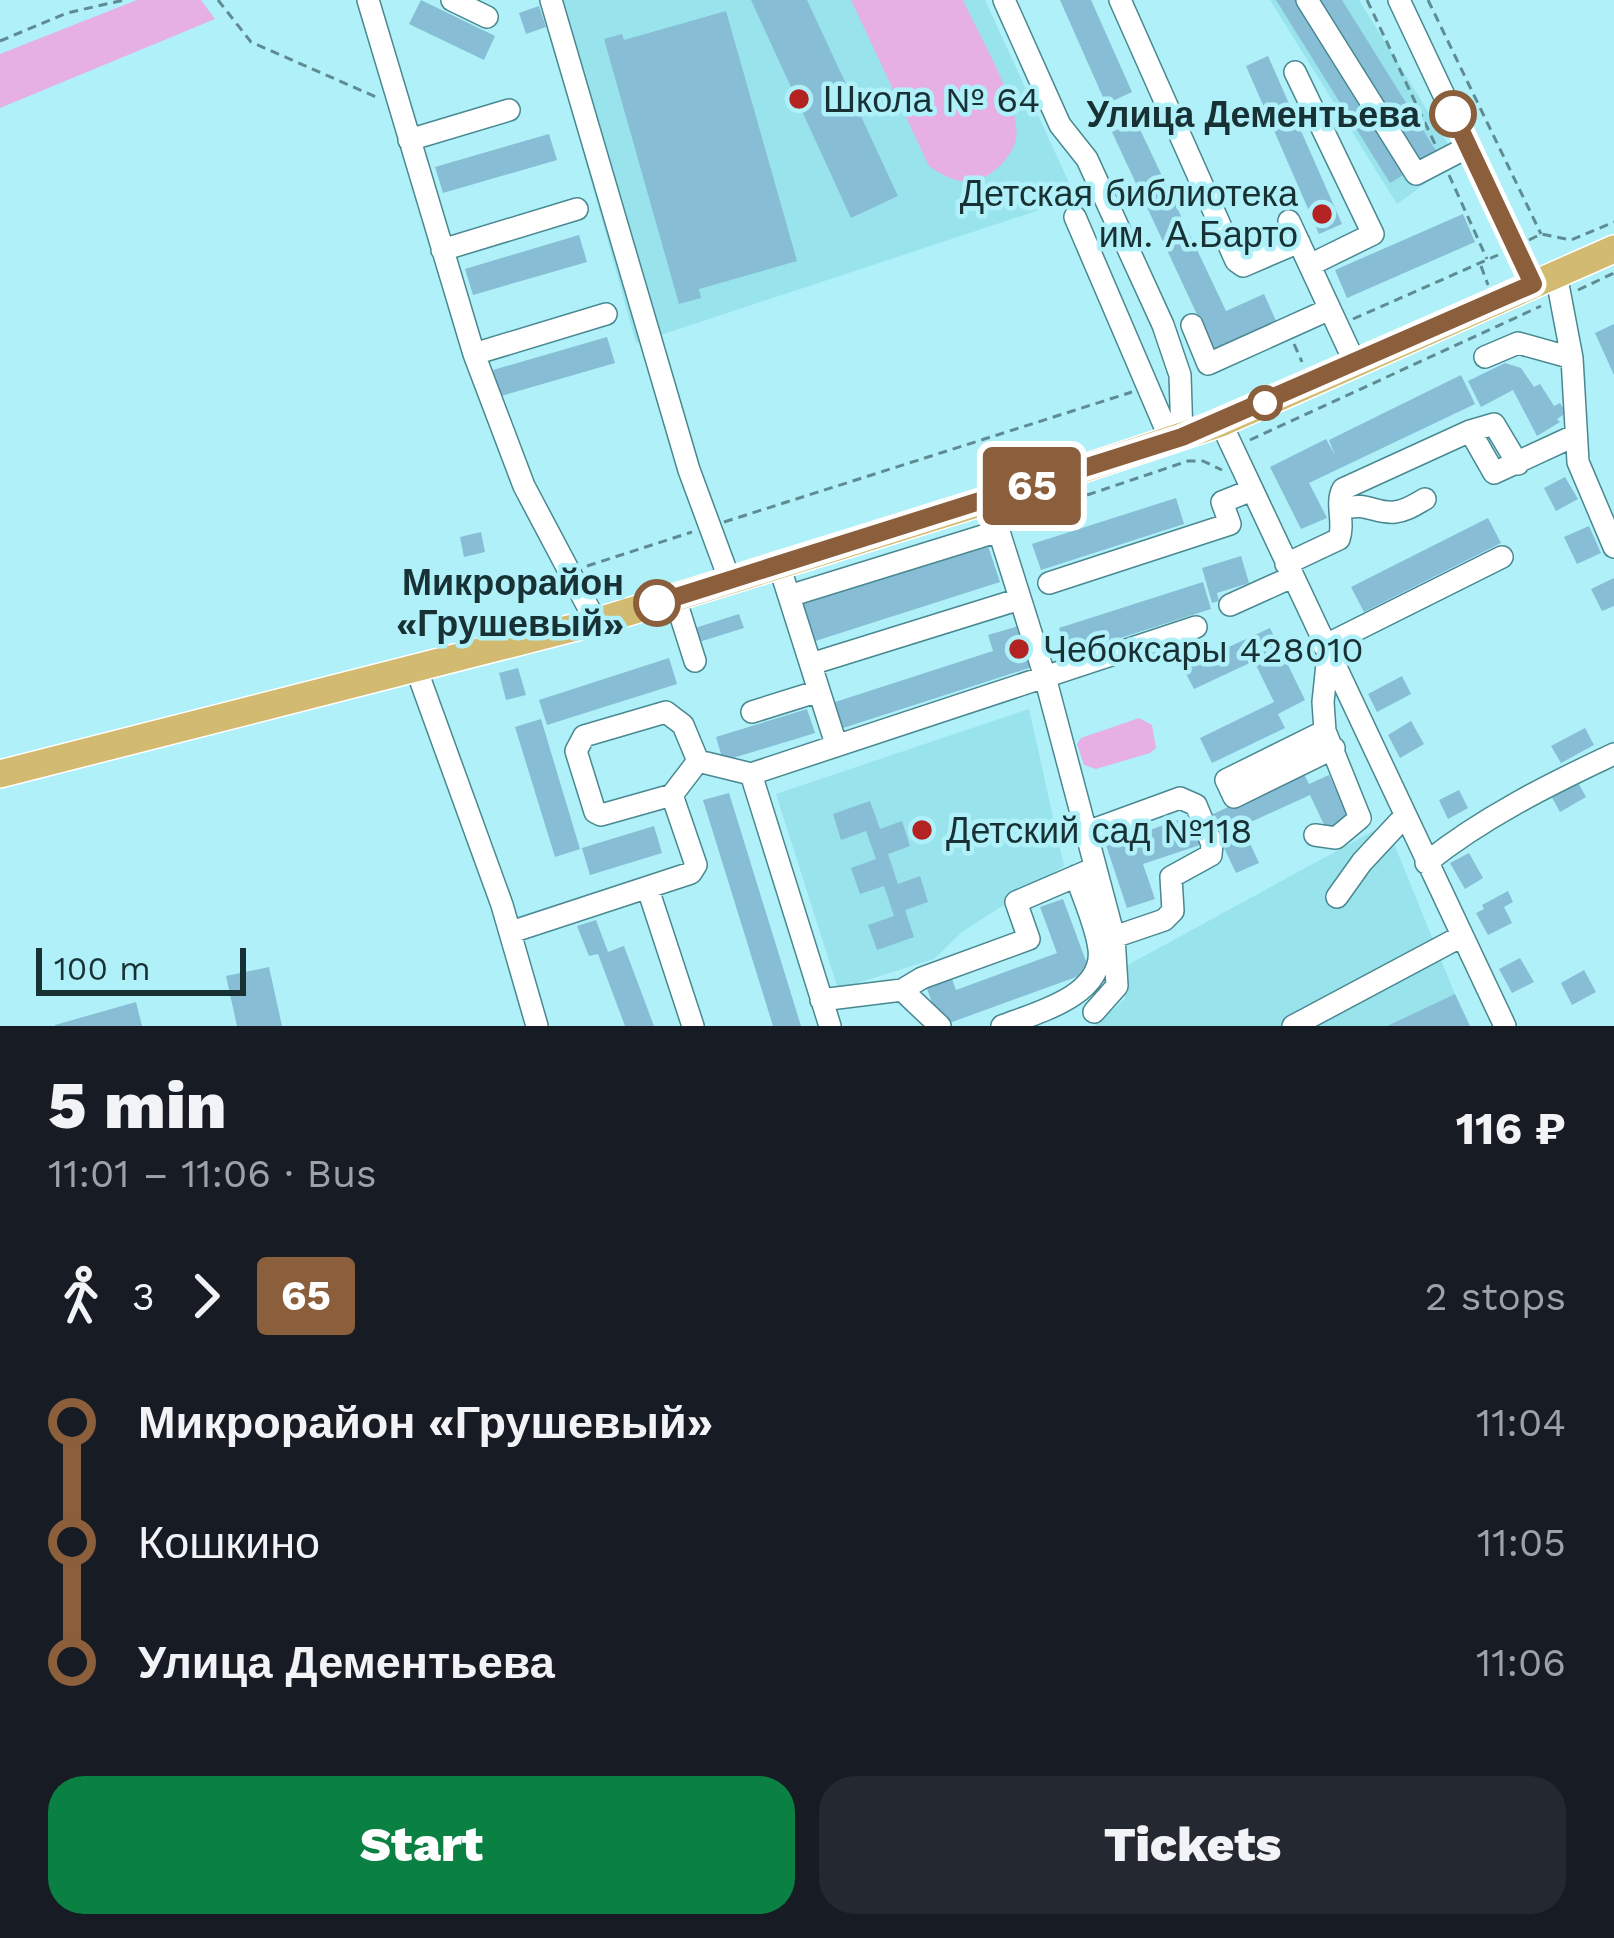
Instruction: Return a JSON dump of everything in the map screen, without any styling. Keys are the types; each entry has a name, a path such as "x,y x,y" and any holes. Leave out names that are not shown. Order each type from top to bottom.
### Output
{"main road":[{"path":"0,774 262,705 417,671 779,565 995,519 1355,363 1553,288 1614,249"}],"street":[{"path":"368,0 474,354 524,486 596,622"},
{"path":"452,0 487,17"},
{"path":"551,0 689,470 730,581"},
{"path":"1004,0 1060,125 1087,159 1163,326 1180,375 1176,439"},
{"path":"1120,0 1236,261 1243,266 1294,231 1355,363"},
{"path":"1307,0 1416,174 1468,146"},
{"path":"1399,0 1468,146 1553,288 1572,358 1582,479 1614,547"},
{"path":"1295,72 1373,234 1310,265"},
{"path":"409,140 509,110"},
{"path":"442,250 577,209"},
{"path":"1075,217 1176,439"},
{"path":"474,354 606,314"},
{"path":"1192,326 1208,364 1336,316"},
{"path":"1485,357 1518,343 1572,358"},
{"path":"1151,386 1180,375"},
{"path":"1220,423 1505,1026"},
{"path":"1230,605 1339,539 1343,489 1470,431 1494,472 1576,435"},
{"path":"1049,583 1230,524 1222,502 1252,490"},
{"path":"1342,509 1368,504 1388,512 1401,511 1425,499"},
{"path":"789,596 995,519 1045,677 1084,833 1100,964 1094,978 1079,991 1002,1026"},
{"path":"1326,650 1502,557"},
{"path":"779,565 836,744"},
{"path":"675,598 694,661"},
{"path":"811,664 1020,599"},
{"path":"698,760 751,774 1196,627"},
{"path":"1315,835 1336,838 1360,818 1330,740 1323,703 1326,650"},
{"path":"417,671 511,932 538,1026"},
{"path":"752,712 819,691"},
{"path":"666,712 683,724 698,760 672,795 601,815 595,812 576,751 584,736 666,712"},
{"path":"1426,863 1468,833 1614,754"},
{"path":"751,774 830,1026"},
{"path":"511,932 695,870 672,795"},
{"path":"1084,833 1180,798 1196,805 1211,844 1211,855 1171,877 1173,911 1164,920 1114,937"},
{"path":"1337,897 1404,817"},
{"path":"1086,872 1114,937 1117,986 1094,1012"},
{"path":"821,1000 902,990 922,978 1029,939 1016,902 1086,872"},
{"path":"648,889 693,1026"},
{"path":"1306,1023 1460,937"},
{"path":"902,990 940,1026"}],"path":[{"path":"0,40 67,13 124,0"},
{"path":"218,0 251,42 399,108"},
{"path":"1367,0 1441,158"},
{"path":"1428,0 1540,234"},
{"path":"1444,165 1488,260"},
{"path":"1522,244 1540,234 1571,240 1614,222"},
{"path":"1336,316 1505,252"},
{"path":"1480,264 1491,292"},
{"path":"1243,443 1553,288 1614,273"},
{"path":"1294,344 1308,375"},
{"path":"568,572 1151,386"},
{"path":"995,519 1188,460 1203,461 1228,474"}],"shaded area":[{"path":"137,0 201,0 215,19 0,108 0,54"},
{"name":"Школа № 64","path":"541,0 985,0 1076,198 636,343"},
{"path":"851,0 963,0 1006,89 1016,125 1015,144 997,168 980,179 964,181 929,166"},
{"path":"1270,0 1359,0 1458,160 1397,204"},
{"name":"Детский сад №118","path":"1029,709 1064,866 962,932 934,959 838,989 776,794"},
{"path":"1139,718 1152,725 1156,748 1096,769 1084,765 1077,744 1081,738"},
{"path":"1386,824 1455,994 1387,1026 1094,1026 1125,999 1126,966"}],"building":[{"path":"421,0 495,36 484,60 409,24"},
{"path":"751,0 807,0 898,196 851,218"},
{"path":"1060,0 1091,0 1132,92 1106,104"},
{"path":"1276,0 1297,0 1405,174 1390,183"},
{"path":"1319,0 1342,0 1438,154 1421,165"},
{"path":"539,6 546,27 526,34 519,13"},
{"path":"726,11 797,261 699,289 701,298 679,304 604,39 622,34 624,40"},
{"path":"1268,56 1342,224 1319,234 1246,66"},
{"path":"1136,121 1226,311 1264,294 1277,323 1214,351 1112,132"},
{"path":"549,134 557,160 443,193 435,167"},
{"path":"1463,214 1475,242 1347,298 1335,270"},
{"path":"579,235 587,262 473,295 465,269"},
{"path":"1614,324 1614,375 1595,333"},
{"path":"607,337 615,363 501,396 493,370"},
{"path":"1505,363 1521,368 1534,387 1540,384 1554,406 1560,403 1566,413 1557,419 1560,422 1537,436 1513,390 1481,407 1468,381"},
{"path":"1461,375 1475,404 1309,483 1327,518 1301,529 1270,467 1326,439 1335,455 1329,440"},
{"path":"1565,477 1578,499 1556,511 1544,488"},
{"path":"1176,498 1184,524 1041,570 1032,544"},
{"path":"1488,518 1501,543 1364,612 1351,587"},
{"path":"1589,526 1601,553 1577,564 1564,537"},
{"path":"481,532 485,552 464,557 460,537"},
{"path":"987,543 1000,582 809,643 797,605"},
{"path":"1241,556 1249,583 1217,593 1219,601 1212,603 1202,568"},
{"path":"1614,578 1614,606 1602,611 1591,589"},
{"path":"1203,582 1211,609 1067,655 1059,628"},
{"path":"739,614 744,628 699,642 695,628"},
{"path":"1022,625 1035,666 840,729 832,703 993,651 988,635"},
{"path":"1270,628 1305,700 1278,714 1285,728 1212,763 1200,738 1274,702 1254,661 1194,689 1183,668"},
{"path":"669,658 677,684 547,725 539,700"},
{"path":"518,668 526,695 506,700 499,673"},
{"path":"1402,676 1411,694 1377,712 1368,694"},
{"path":"807,709 815,733 723,761 716,737"},
{"path":"541,719 580,849 555,857 515,727"},
{"path":"1411,721 1424,744 1400,758 1388,735"},
{"path":"1585,728 1594,745 1561,763 1551,746"},
{"path":"1303,772 1309,784 1329,775 1349,818 1326,829 1310,795 1242,826 1259,863 1236,873 1209,816"},
{"path":"1576,779 1586,797 1560,812 1550,794"},
{"path":"1459,790 1468,808 1448,819 1439,800"},
{"path":"729,793 801,1026 773,1026 703,800"},
{"path":"870,801 880,829 902,821 910,846 888,854 898,884 920,876 928,902 905,910 914,937 877,950 868,925 894,916 884,886 860,894 851,868 876,859 866,831 841,840 833,814"},
{"path":"1190,816 1200,845 1143,864 1155,899 1127,908 1106,845"},
{"path":"654,826 662,853 590,875 582,848"},
{"path":"1469,853 1483,878 1465,889 1450,863"},
{"path":"1508,891 1513,902 1504,907 1512,923 1488,935 1476,913"},
{"path":"1063,899 1090,972 941,1026 924,981 949,971 956,990 1057,953 1040,907"},
{"path":"596,920 608,952 624,946 654,1026 625,1026 598,954 589,956 577,926"},
{"path":"1520,958 1534,982 1512,993 1499,969"},
{"path":"269,967 282,1026 237,1026 226,976"},
{"path":"1584,970 1596,992 1572,1005 1561,983"},
{"path":"1455,994 1470,1026 1387,1026"},
{"path":"136,1002 142,1026 55,1026 55,1025"}],"bus line":[{"name":"65","path":"657,603 1182,437 1533,284 1453,114"}],"place":[{"name":"Школа № 64","path":"799,99"},
{"name":"Улица Дементьева","path":"1453,114"},
{"name":"Детская библиотека им. А.Барто","path":"1322,214"},
{"name":"Микрорайон «Грушевый»","path":"657,603"},
{"name":"Чебоксары 428010","path":"1019,649"},
{"name":"Детский сад №118","path":"922,830"}]}
